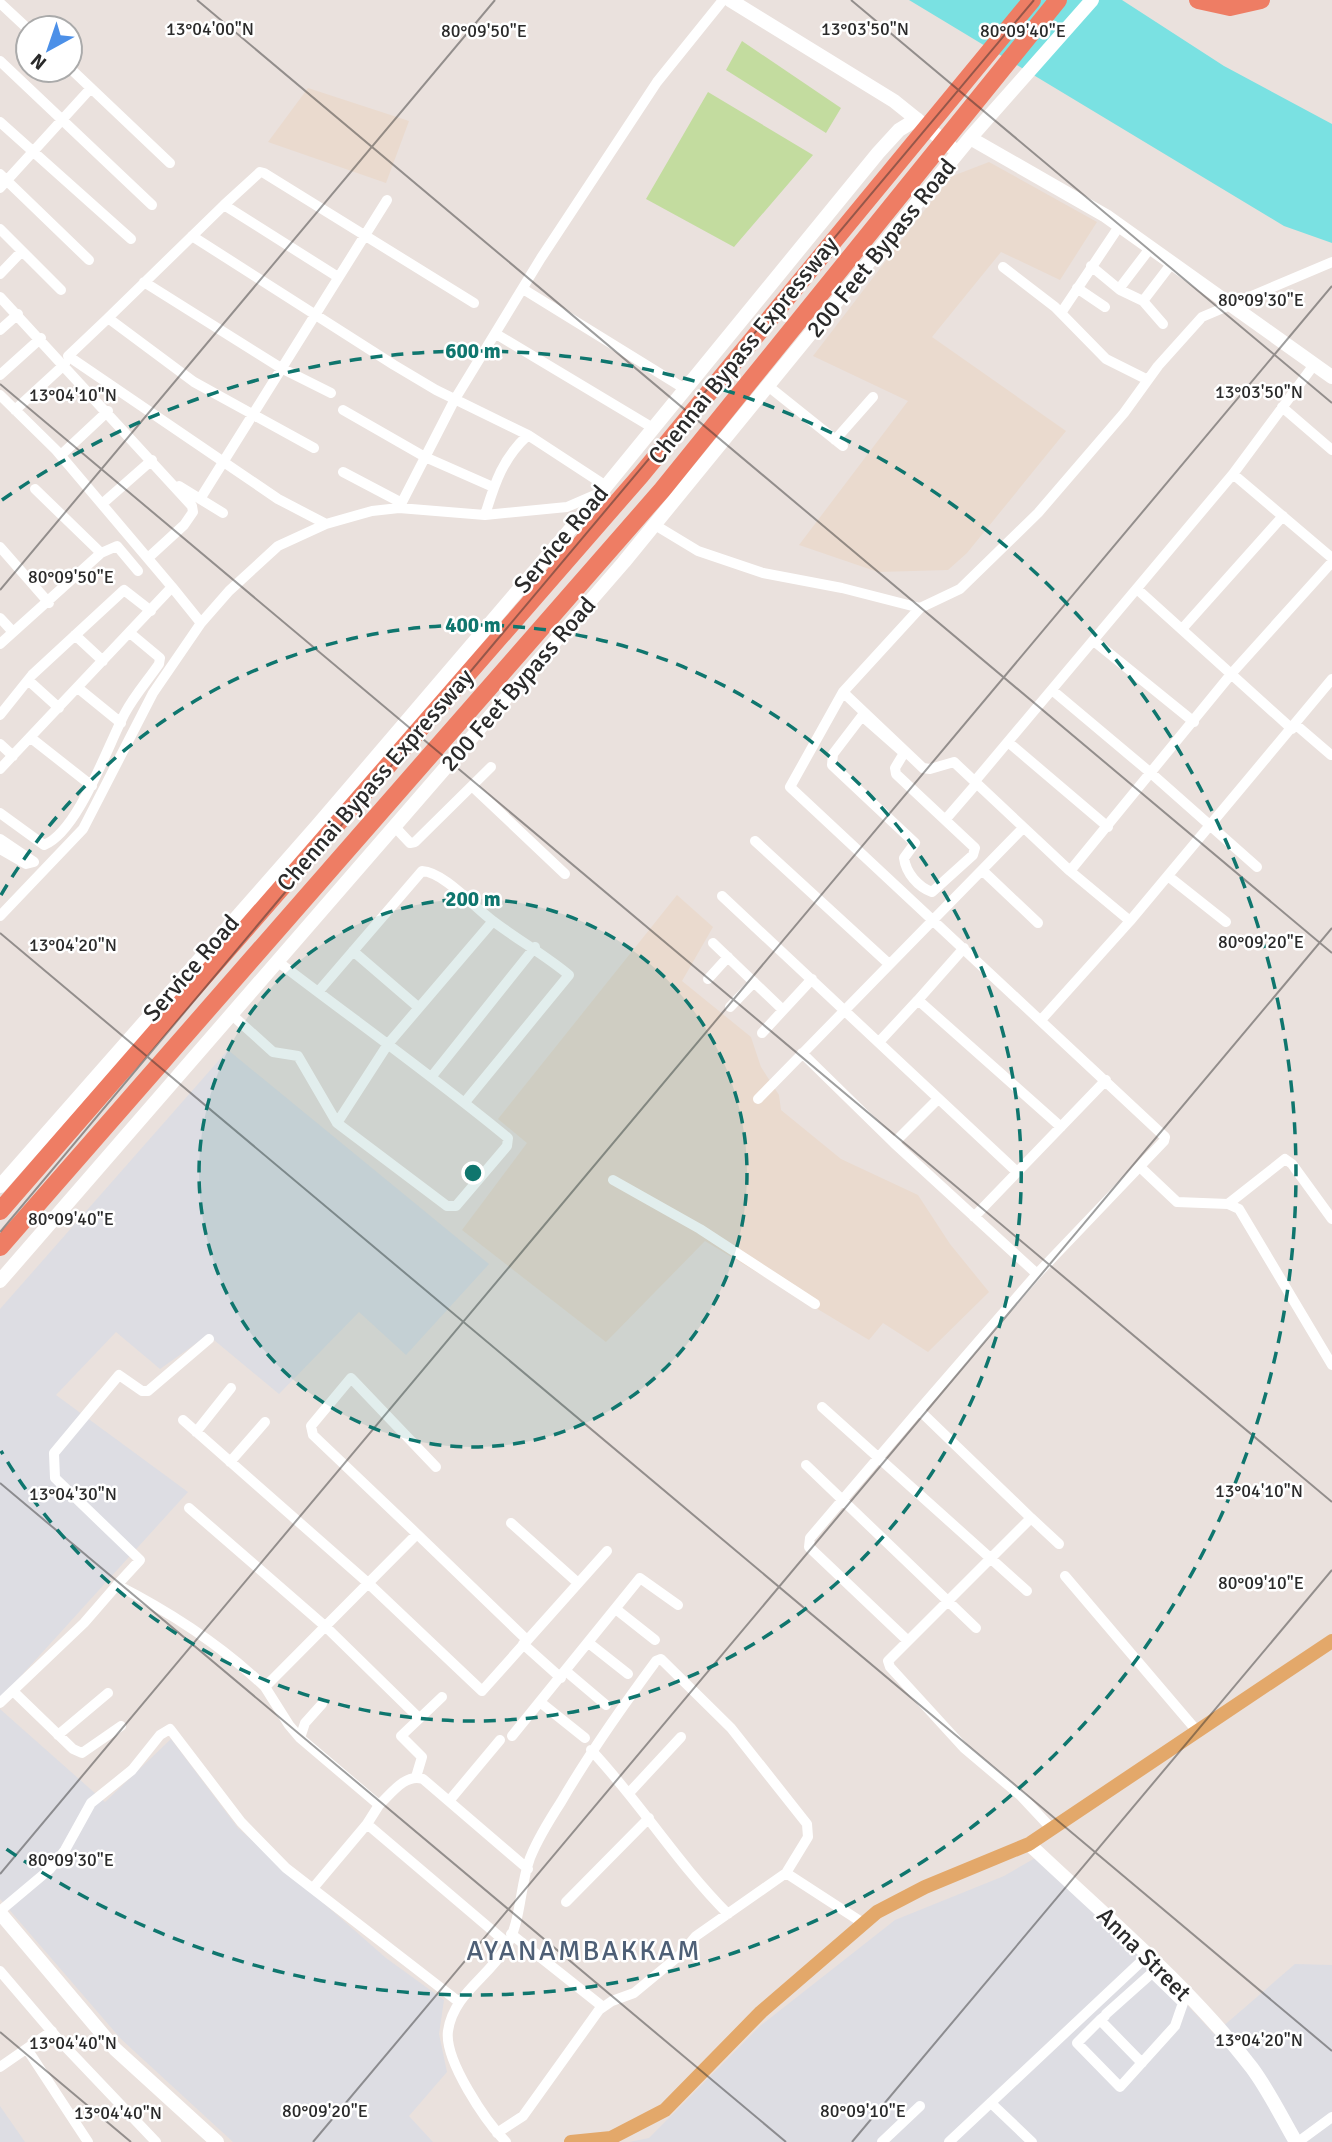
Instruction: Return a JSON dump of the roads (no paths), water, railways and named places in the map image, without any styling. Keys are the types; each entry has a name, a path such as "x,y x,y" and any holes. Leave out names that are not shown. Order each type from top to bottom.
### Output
{"highway":[{"name":"Chennai Bypass Expressway","path":"0,1211 641,475 920,126 1032,0"},
{"name":"Chennai Bypass Expressway","path":"0,1247 662,490 1058,0"},
{"path":"1198,0 1230,6 1261,0"}],"main road":[{"path":"571,2142 613,2140 665,2110 761,2012 863,1923 925,1888 1029,1844 1088,1807 1332,1641"}],"street":[{"path":"400,505 456,399 523,289 657,82 723,0"},
{"path":"730,0 959,153"},
{"name":"200 Feet Bypass Road","path":"0,1280 655,525 970,138 1092,0"},
{"path":"0,3 14,16"},
{"path":"0,61 152,205"},
{"path":"84,81 170,163"},
{"path":"89,260 2,181 34,154 91,88"},
{"path":"0,122 131,239"},
{"name":"Service Road","path":"0,1186 317,825 604,489 877,153 899,130 920,126"},
{"path":"970,138 1119,225 1332,377"},
{"path":"326,524 278,499 68,356 260,172 474,303"},
{"path":"200,499 387,200"},
{"path":"223,205 338,276"},
{"path":"1061,313 1119,225"},
{"path":"0,229 61,290"},
{"path":"0,916 83,829 153,692 201,623 229,591 278,546 326,524 400,505 485,515 567,507 604,489 528,435 456,399 314,315 192,236"},
{"path":"1122,285 1151,247"},
{"path":"0,274 22,251"},
{"path":"908,1642 809,1547 810,1538 1037,1274 1140,1167 1165,1137 790,787 844,692 920,608 960,589 1038,513 1202,317 1332,262"},
{"path":"1143,301 1172,263"},
{"path":"1003,267 1061,313 1106,359 1148,380"},
{"path":"1090,267 1120,290 1143,301 1163,324"},
{"path":"144,282 281,368 331,393"},
{"path":"1077,288 1105,307"},
{"path":"523,289 685,389"},
{"path":"0,297 108,411 194,510 184,525 148,558"},
{"path":"0,330 18,314"},
{"path":"108,318 194,382 314,448"},
{"path":"496,334 653,428"},
{"path":"0,375 41,338"},
{"path":"15,410 65,364"},
{"path":"945,820 1233,474 1313,366"},
{"path":"768,386 839,443 873,397"},
{"path":"0,395 61,455 201,623"},
{"path":"1282,407 1332,450"},
{"path":"343,410 425,457 493,488"},
{"path":"61,455 108,411"},
{"path":"485,515 493,488 510,452 528,435"},
{"path":"102,503 152,460"},
{"path":"343,472 400,505"},
{"path":"1070,871 1233,673 1332,560 1233,474"},
{"path":"179,486 223,513"},
{"path":"35,489 101,554"},
{"path":"1182,629 1283,516"},
{"path":"655,525 698,551 763,573 842,588 920,608"},
{"path":"0,644 101,554 117,546 138,570"},
{"path":"0,547 49,603"},
{"path":"0,769 172,587"},
{"path":"1137,589 1331,755"},
{"path":"0,715 28,680 124,590 151,611"},
{"path":"0,618 13,632"},
{"path":"0,813 39,844 48,844 55,838 92,786 121,723 160,658 130,633"},
{"path":"75,635 103,662"},
{"path":"1094,641 1194,722"},
{"path":"1041,1020 1168,876 1332,678"},
{"path":"28,680 59,708"},
{"path":"78,688 121,723"},
{"path":"1052,690 1257,867"},
{"path":"844,692 923,768 930,769 954,762 1070,871 1130,920"},
{"path":"862,716 904,753 894,769 896,774 976,852 932,892 926,890 905,867 904,858 915,843 832,765 833,754 862,716"},
{"path":"31,738 92,786"},
{"path":"1008,742 1108,827"},
{"path":"0,744 13,756"},
{"path":"394,826 410,843 415,842 491,767"},
{"path":"472,786 565,874"},
{"path":"758,1100 1023,828"},
{"path":"0,839 46,870"},
{"path":"755,841 889,964"},
{"path":"0,849 26,864 34,862"},
{"path":"982,870 1038,923"},
{"path":"317,992 422,871 453,888 493,921 535,947 569,975 465,1102"},
{"path":"1168,876 1226,922"},
{"path":"915,902 926,890"},
{"path":"722,896 1017,1172"},
{"path":"337,1123 388,1044 493,921"},
{"path":"713,943 783,1010"},
{"path":"432,1076 535,947"},
{"path":"879,1042 964,948"},
{"path":"353,951 418,1007"},
{"path":"708,979 727,957"},
{"path":"231,1014 274,1052 298,1056 337,1123 447,1206 456,1206 509,1143 508,1138 432,1076 277,961"},
{"path":"762,1033 811,979"},
{"path":"730,1007 754,982"},
{"path":"918,1000 1061,1127"},
{"path":"802,1054 1037,1274"},
{"path":"974,1217 1106,1080"},
{"path":"894,1143 938,1099"},
{"path":"1228,1204 1285,1159 1292,1164 1332,1219"},
{"path":"1140,1167 1177,1202 1228,1204 1239,1209 1332,1365"},
{"path":"613,1180 700,1229 815,1304"},
{"path":"0,1703 84,1623 140,1560 55,1478 54,1453 119,1375 142,1391 148,1391 208,1339"},
{"path":"436,1467 351,1378 311,1426 313,1435 525,1642 564,1675 606,1704"},
{"path":"196,1432 231,1388"},
{"path":"822,1407 1027,1591"},
{"path":"919,1409 1059,1544"},
{"path":"183,1420 368,1583 482,1691 607,1551"},
{"path":"230,1462 265,1422"},
{"path":"806,1465 842,1503 976,1628"},
{"path":"190,1508 326,1627 419,1718"},
{"path":"1031,1518 949,1603 888,1661 890,1667 964,1748 1021,1796 1051,1828"},
{"path":"511,1523 578,1583"},
{"path":"265,1687 417,1534"},
{"path":"1065,1576 1196,1731"},
{"path":"512,1736 590,1644 640,1578 678,1605"},
{"path":"117,1585 169,1612 236,1660 265,1687 289,1726 300,1738 379,1805"},
{"path":"617,1610 655,1640"},
{"path":"590,1644 628,1674"},
{"path":"497,2133 523,2116 603,2007 634,1993 680,1955 696,1936 786,1873 808,1838 807,1824 731,1728 661,1659 656,1661 591,1750 548,1823 528,1870 518,1920 509,1939 459,2002 448,2032 450,2053 497,2133 506,2142"},
{"path":"13,1691 58,1735 82,1753 121,1726"},
{"path":"58,1735 108,1693"},
{"path":"416,1777 422,1757 401,1736 442,1697"},
{"path":"540,1702 585,1738"},
{"path":"300,1738 305,1723 322,1704"},
{"path":"217,2142 115,2049 0,1912 50,1868 65,1850 91,1803 142,1761 167,1730 174,1731 242,1822 286,1868 314,1887 416,1971 459,2002"},
{"path":"629,1793 681,1737"},
{"path":"449,1801 500,1740"},
{"path":"591,1750 649,1818 689,1874 727,1914"},
{"path":"314,1887 368,1824 379,1805 407,1780 416,1777 424,1779 528,1870"},
{"path":"566,1902 649,1818"},
{"path":"368,1824 509,1939 603,2007"},
{"name":"Anna Street","path":"1029,1844 1147,1956 1254,2070 1297,2142"},
{"path":"786,1873 863,1923"},
{"path":"949,2142 1097,2006 1147,1956"},
{"path":"0,1971 156,2142"},
{"path":"1152,1973 1182,2003 1175,2026 1142,2063 1120,2087 1078,2046 1079,2040 1152,1973"},
{"path":"1097,2006 1103,2017 1142,2063"},
{"path":"0,2067 52,2031"},
{"path":"26,2049 88,2142"},
{"path":"991,2103 1032,2142"},
{"path":"882,2142 920,2106"},
{"path":"1297,2142 1332,2117"}],"water":[{"path":"909,0 1122,0 1224,66 1332,124 1332,243 1284,226"}],"district":[{"name":"AYANAMBAKKAM","path":"584,1950"}]}
